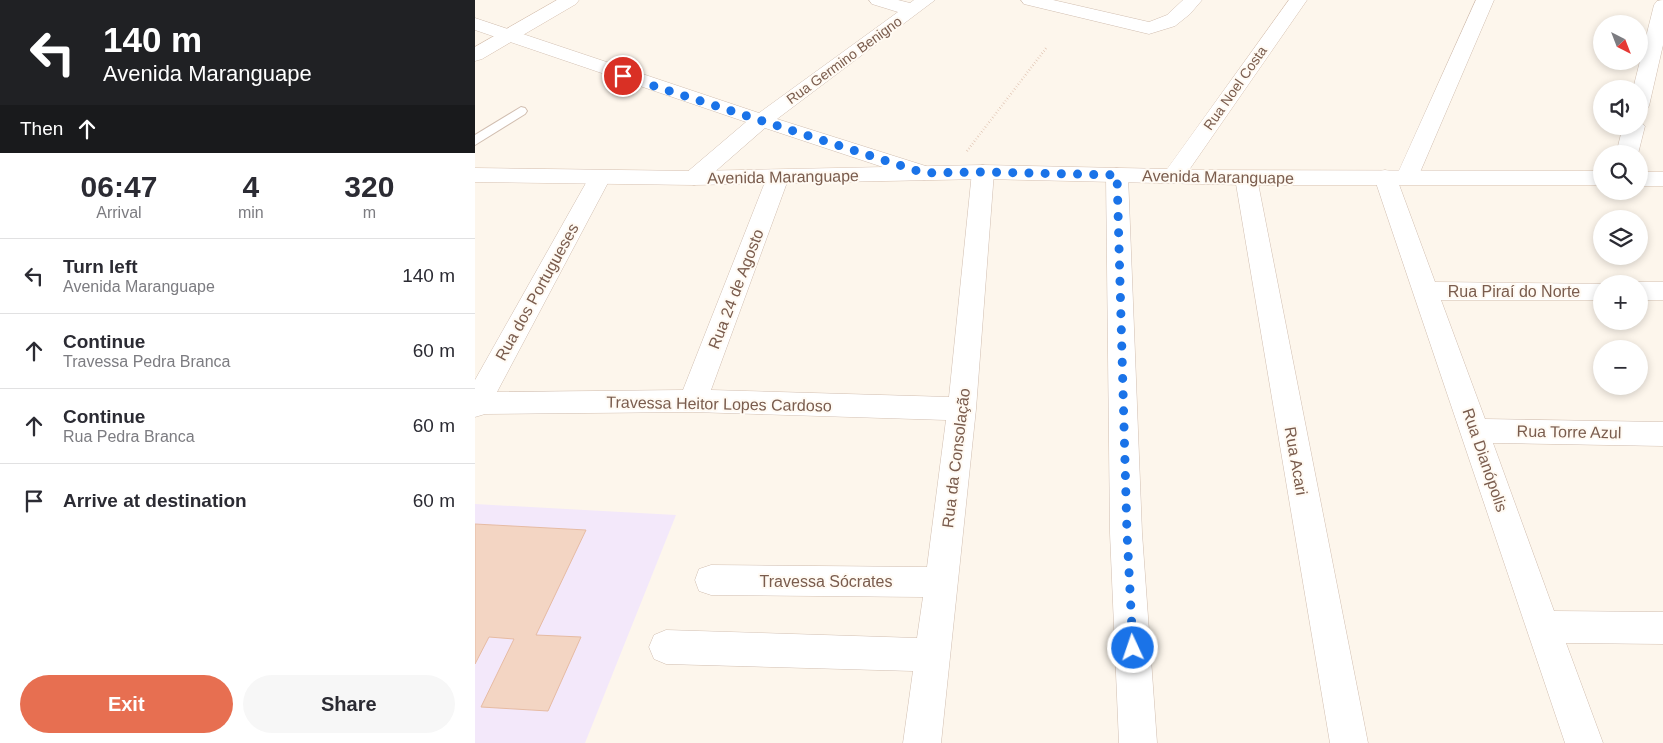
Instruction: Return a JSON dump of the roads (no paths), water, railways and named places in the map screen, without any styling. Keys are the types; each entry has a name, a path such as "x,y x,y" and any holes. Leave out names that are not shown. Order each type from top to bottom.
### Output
{"street":[{"path":"475,55 502,33 551,0"},
{"path":"475,44 570,0"},
{"path":"878,0 919,5"},
{"path":"1030,0 1149,28 1172,21 1193,0"},
{"name":"Rua Noel Costa","path":"1173,177 1298,0"},
{"path":"1396,177 1485,0"},
{"path":"1645,80 1663,3 1659,0"},
{"name":"Rua Germino Benigno","path":"694,178 762,120 919,5"},
{"path":"475,24 606,70 924,173"},
{"name":"Avenida Maranguape","path":"475,175 694,178 983,172 1246,178 1593,178"},
{"name":"Rua da Consolação","path":"922,743 962,409 983,172"},
{"path":"1117,175 1127,533 1138,743"},
{"name":"Rua 24 de Agosto","path":"693,401 778,177"},
{"name":"Rua Dianópolis","path":"1396,177 1426,291 1584,743"},
{"name":"Rua dos Portugueses","path":"476,404 599,178"},
{"name":"Rua Acari","path":"1246,178 1349,743"},
{"path":"1648,179 1663,179"},
{"name":"Rua Piraí do Norte","path":"1426,291 1593,291"},
{"path":"1648,291 1663,291"},
{"name":"Travessa Heitor Lopes Cardoso","path":"476,404 693,401 962,409"},
{"name":"Rua Torre Azul","path":"1475,431 1663,434"},
{"name":"Travessa Sócrates","path":"711,580 941,582"},
{"path":"1544,627 1663,628"},
{"path":"665,647 932,655"}],"lane":[{"path":"475,141 521,111"}]}
